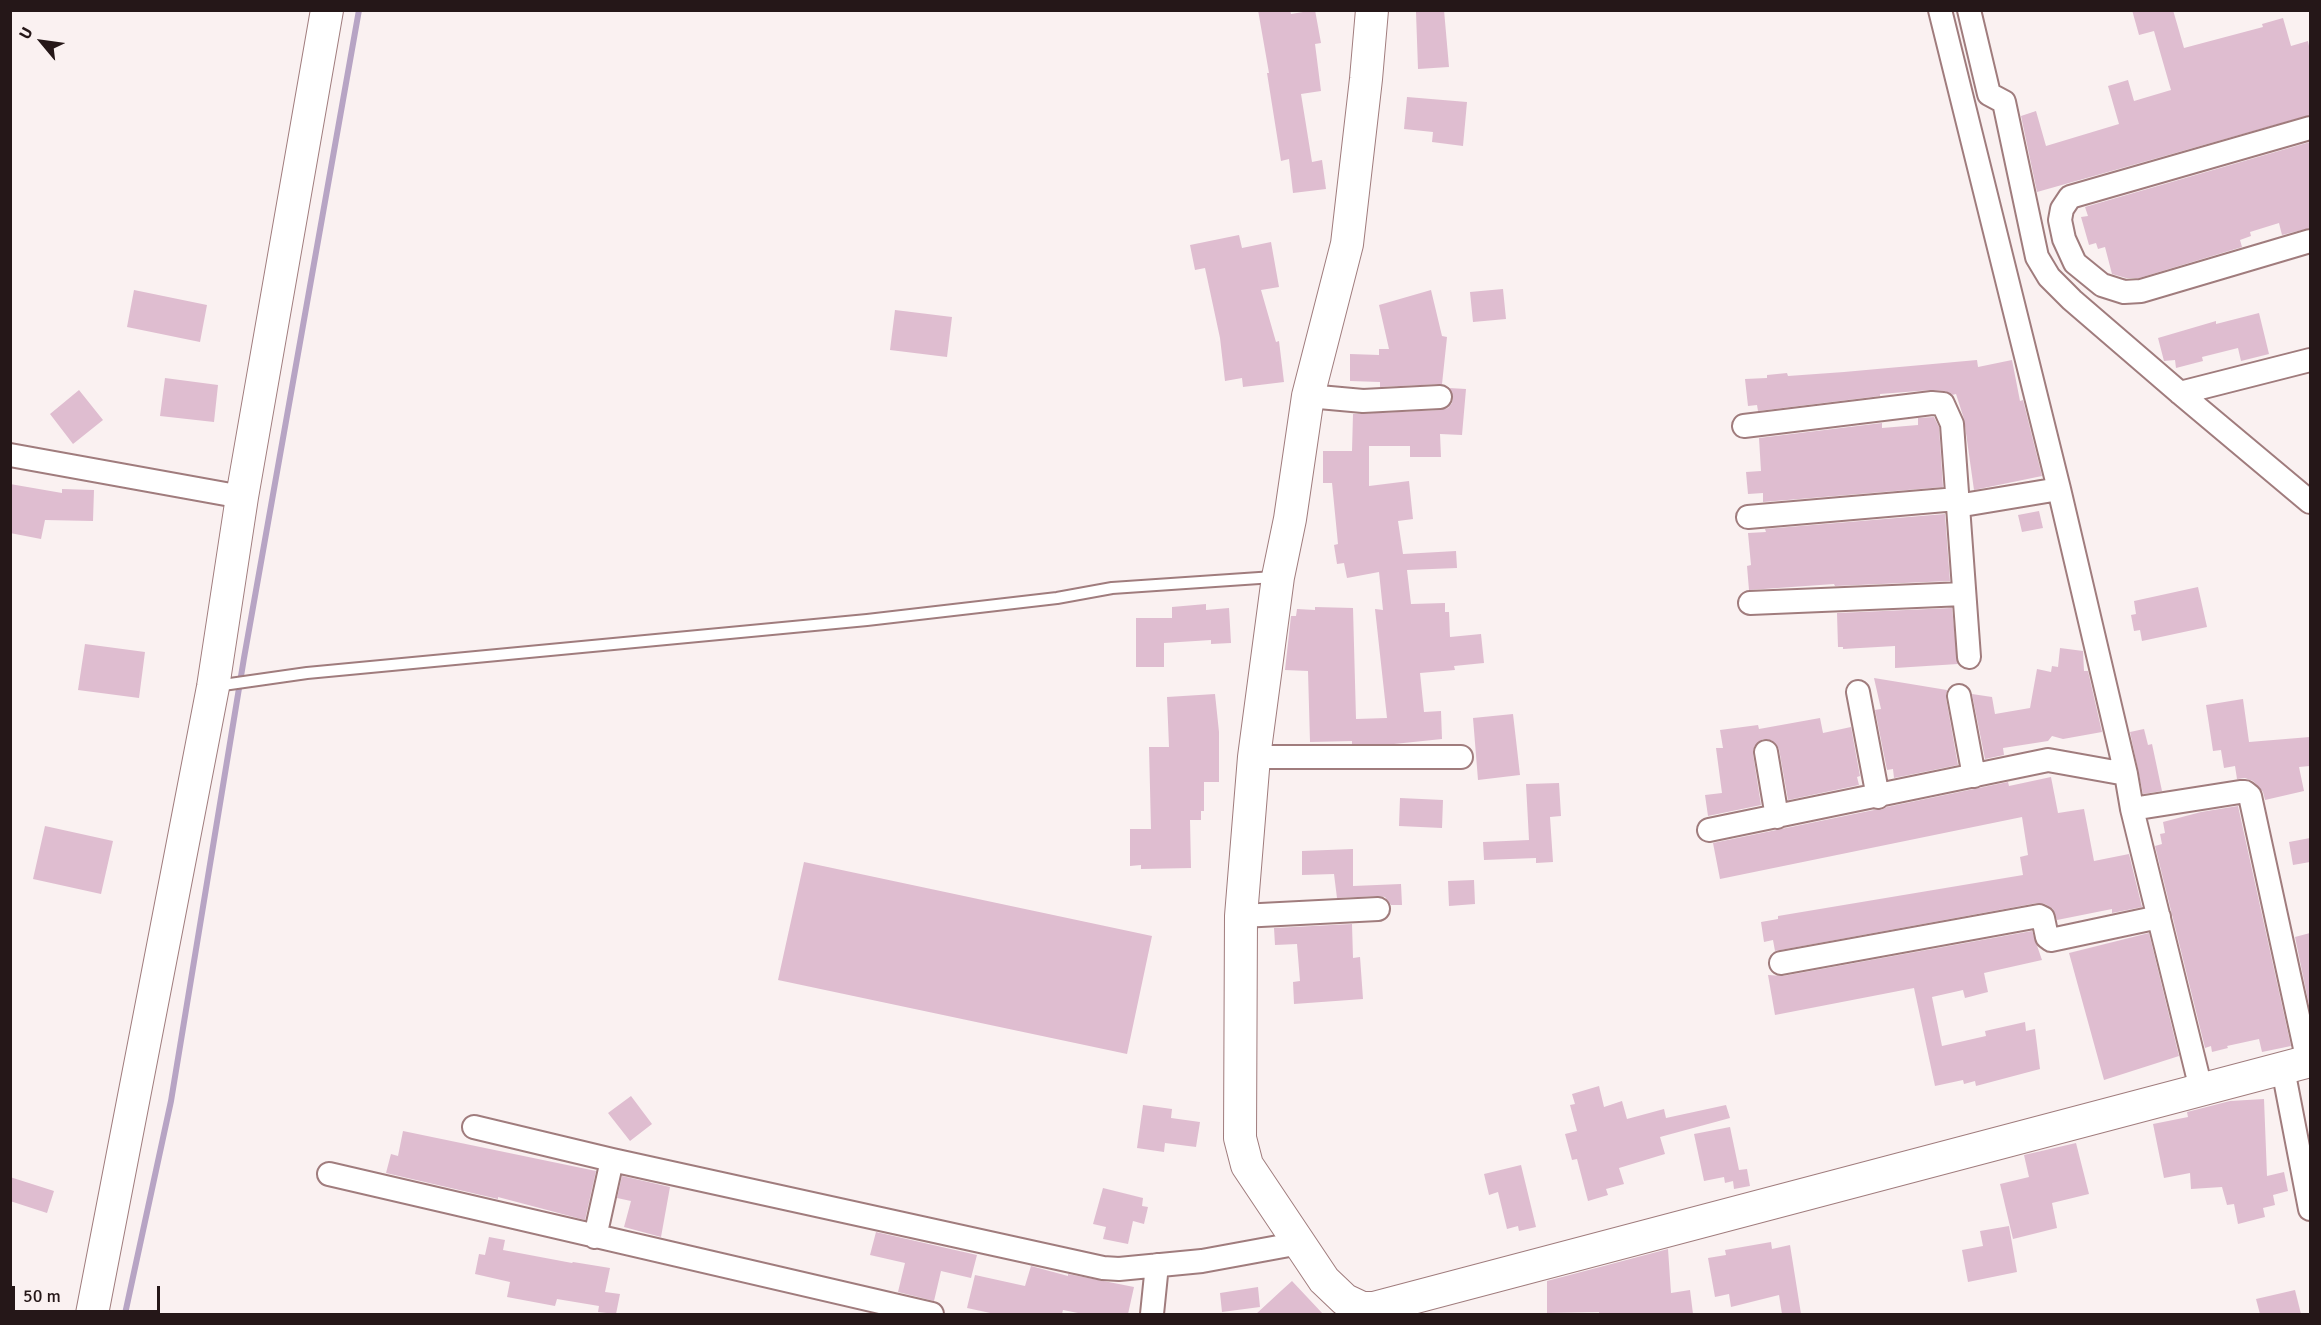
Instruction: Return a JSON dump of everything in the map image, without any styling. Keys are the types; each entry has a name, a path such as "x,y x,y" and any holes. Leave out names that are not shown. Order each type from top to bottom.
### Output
{"street":[{"path":"92,1314 226,684 242,497 327,10"},
{"path":"1372,10 1347,244 1308,396 1290,519 1278,577 1254,757 1241,916 1240,1138 1246,1165 1324,1280 1345,1300 1361,1311 2300,1064"},
{"path":"1940,10 2059,489 2126,774 2132,809 2201,1089"},
{"path":"1970,10 1989,94 2004,102 2037,257 2049,277 2072,300 2310,502"},
{"path":"2310,128 2070,197 2062,209 2060,220 2064,239 2075,263 2102,285 2124,292 2141,291 2310,241"},
{"path":"2180,393 2310,360"},
{"path":"1308,396 1363,401 1440,397"},
{"path":"1744,426 1932,403 1943,404 1952,424 1969,657"},
{"path":"10,455 242,497"},
{"path":"1748,517 1957,503 2059,489"},
{"path":"1750,603 1964,594"},
{"path":"1858,692 1878,797"},
{"path":"1959,696 1974,776"},
{"path":"1766,752 1777,817"},
{"path":"1254,757 1461,757"},
{"path":"1709,830 1878,797 2048,760 2126,774"},
{"path":"2132,809 2240,792 2245,792 2250,796 2300,1064 2310,1209"},
{"path":"1241,916 1378,909"},
{"path":"1780,963 2039,915 2043,918 2047,937 2051,940 2159,917"},
{"path":"474,1127 612,1160 1103,1268 1119,1269 1202,1261 1300,1244"},
{"path":"595,1237 612,1160"},
{"path":"329,1174 932,1314"},
{"path":"1152,1314 1157,1265"}],"lane":[{"path":"226,684 867,620 1057,598 1112,588 1278,577"}],"building":[{"path":"1258,10 1290,10 1291,14 1315,10 1321,43 1315,44 1321,91 1301,94 1312,162 1322,160 1326,189 1293,193 1289,159 1281,161"},
{"path":"1444,10 1449,67 1418,69 1416,12"},
{"path":"2132,10 2173,10 2184,48 2263,27 2262,24 2283,18 2291,46 2308,41 2310,115 2037,192 2021,116 2036,111 2046,146 2119,124 2108,86 2128,80 2134,101 2171,90 2154,31 2139,35"},
{"path":"1407,97 1467,102 1463,146 1432,142 1433,132 1404,129"},
{"path":"2310,142 2310,228 2282,235 2279,223 2250,232 2251,236 2240,240 2242,247 2139,278 2126,278 2112,274 2105,247 2098,249 2096,243 2089,245 2081,217 2088,216 2085,207"},
{"path":"1239,235 1242,248 1271,242 1279,287 1261,290 1276,342 1279,341 1284,382 1243,387 1242,378 1225,381 1220,338 1205,268 1195,270 1190,245"},
{"path":"1503,289 1506,319 1473,322 1470,292"},
{"path":"134,290 207,305 200,342 127,327"},
{"path":"1431,290 1442,336 1447,337 1442,384 1380,387 1380,382 1350,381 1350,354 1379,355 1379,349 1389,349 1379,305"},
{"path":"895,310 952,317 947,357 890,350"},
{"path":"2259,313 2269,354 2241,361 2238,348 2202,357 2203,361 2176,368 2175,360 2164,361 2158,338 2216,321 2216,324"},
{"path":"1977,360 1978,367 2012,360 2020,401 2023,400 2042,476 1974,490 1964,419 1956,394 1952,395 1945,391 1880,394 1880,396 1758,411 1757,405 1748,406 1745,379 1767,378 1767,375 1787,373 1788,376"},
{"path":"165,378 218,385 214,422 160,416"},
{"path":"1449,388 1466,389 1462,435 1440,434 1441,457 1410,457 1410,446 1369,446 1369,486 1409,481 1413,519 1398,521 1403,554 1456,551 1457,568 1407,570 1411,604 1445,603 1445,612 1449,612 1450,637 1481,634 1484,663 1454,666 1455,670 1420,673 1424,712 1441,711 1442,739 1394,744 1352,744 1352,741 1310,742 1308,671 1285,670 1291,616 1296,616 1297,609 1353,608 1356,719 1387,718 1375,609 1383,610 1379,572 1347,578 1344,563 1337,564 1334,545 1338,544 1332,483 1323,483 1323,451 1352,451 1353,414 1441,410 1448,408 1452,403 1453,396"},
{"path":"79,390 103,420 73,444 50,414"},
{"path":"1934,417 1939,427 1943,487 1763,502 1763,493 1748,494 1746,472 1761,471 1759,438 1882,423 1882,428 1918,425 1918,418"},
{"path":"10,484 62,493 62,489 94,490 93,521 45,520 41,539 10,533"},
{"path":"2039,511 2043,528 2022,532 2018,515"},
{"path":"1945,514 1950,581 1835,586 1834,584 1749,590 1747,566 1751,565 1748,533 1766,532 1765,529"},
{"path":"2198,587 2207,627 2142,641 2140,630 2134,631 2131,615 2136,614 2134,601"},
{"path":"1206,604 1206,610 1229,608 1231,643 1211,644 1211,640 1164,643 1164,667 1136,667 1136,618 1172,618 1172,607"},
{"path":"1952,608 1958,664 1895,668 1895,646 1843,649 1843,647 1838,647 1837,613"},
{"path":"85,644 145,652 139,698 78,690"},
{"path":"2060,648 2083,651 2084,671 2088,671 2102,732 2063,739 2052,736 2048,741 2003,748 2004,755 1985,759 1972,694 1992,697 1995,714 2030,708 2037,669 2051,672 2052,666 2058,667"},
{"path":"1874,678 1947,690 1946,698 1958,765 1894,778 1893,769 1887,770 1875,710 1881,709"},
{"path":"1215,694 1219,732 1219,782 1204,782 1204,811 1201,811 1201,820 1190,820 1191,868 1141,869 1141,865 1130,866 1130,829 1151,829 1149,747 1169,747 1167,697"},
{"path":"2243,699 2249,742 2310,737 2310,766 2299,767 2304,791 2265,800 2263,792 2253,781 2245,778 2237,779 2235,766 2224,768 2221,750 2213,751 2206,705"},
{"path":"1513,714 1520,775 1478,780 1473,718"},
{"path":"1820,718 1823,733 1851,727 1860,776 1857,777 1859,785 1788,800 1779,749 1771,740 1763,739 1754,747 1753,754 1761,805 1708,816 1705,795 1722,793 1716,748 1723,748 1720,730 1758,725 1759,729"},
{"path":"2144,729 2148,745 2152,744 2162,791 2143,794 2130,732"},
{"path":"2051,777 2058,813 2084,809 2094,861 2129,854 2142,907 2112,913 2112,909 2057,920 2053,909 2045,904 2037,903 1775,951 1773,940 1764,942 1761,922 1778,919 1778,916 2023,875 2020,857 2028,855 2022,817 1720,879 1713,843 2008,782 2009,786"},
{"path":"1559,783 1561,816 1550,817 1553,862 1536,863 1536,858 1484,860 1483,842 1529,840 1526,784"},
{"path":"1400,798 1443,800 1442,828 1399,826"},
{"path":"2238,806 2291,1046 2262,1052 2259,1039 2212,1052 2211,1046 2205,1048 2155,846 2162,844 2160,834 2165,833 2163,822 2201,812"},
{"path":"45,826 113,841 101,894 33,879"},
{"path":"2310,838 2310,862 2293,865 2289,842"},
{"path":"1353,849 1353,886 1401,884 1402,905 1391,905 1385,897 1378,896 1337,898 1334,874 1302,875 1302,851"},
{"path":"804,862 1152,936 1127,1054 778,980"},
{"path":"1474,880 1475,904 1449,906 1448,881"},
{"path":"1352,924 1353,958 1360,957 1363,999 1294,1004 1293,982 1300,981 1297,944 1275,945 1274,928"},
{"path":"2032,931 2042,960 1984,973 1988,992 1965,998 1963,990 1932,997 1942,1046 1986,1036 1985,1031 2025,1022 2026,1031 2035,1029 2040,1069 1976,1086 1975,1081 1964,1084 1963,1080 1935,1086 1914,988 1775,1015 1768,975 1783,976"},
{"path":"2149,933 2179,1056 2104,1080 2069,953"},
{"path":"2310,933 2310,1010 2295,937"},
{"path":"1599,1086 1604,1107 1622,1101 1627,1119 1664,1109 1666,1118 1726,1105 1730,1118 1660,1137 1665,1154 1619,1168 1624,1184 1606,1189 1608,1195 1588,1201 1577,1159 1572,1160 1565,1134 1577,1131 1570,1105 1575,1104 1572,1094"},
{"path":"631,1096 652,1124 630,1141 608,1113"},
{"path":"2264,1099 2267,1176 2284,1172 2288,1191 2273,1195 2275,1205 2263,1208 2265,1217 2238,1224 2234,1204 2227,1205 2222,1187 2191,1189 2190,1173 2164,1178 2153,1124 2188,1117 2187,1112 2230,1101"},
{"path":"1143,1105 1172,1109 1171,1118 1200,1122 1196,1147 1165,1143 1164,1152 1137,1148"},
{"path":"1730,1127 1739,1170 1747,1169 1750,1186 1734,1189 1733,1181 1725,1183 1724,1177 1704,1181 1694,1134"},
{"path":"403,1131 596,1171 585,1220 498,1197 498,1199 386,1173 391,1154 398,1156"},
{"path":"2076,1143 2089,1194 2052,1203 2057,1228 2013,1239 2000,1184 2029,1177 2024,1155"},
{"path":"1521,1165 1536,1227 1519,1231 1518,1226 1507,1229 1498,1192 1489,1195 1484,1174"},
{"path":"622,1176 670,1187 661,1237 624,1227 631,1201 617,1198"},
{"path":"10,1177 54,1191 47,1213 10,1201"},
{"path":"1103,1188 1143,1198 1142,1206 1148,1207 1144,1224 1133,1221 1128,1244 1103,1239 1106,1227 1093,1224"},
{"path":"2009,1226 2017,1272 1968,1282 1962,1250 1983,1246 1980,1231"},
{"path":"876,1232 977,1255 971,1278 941,1271 934,1301 898,1292 905,1263 870,1255"},
{"path":"489,1237 505,1240 503,1250 610,1268 605,1292 620,1294 616,1314 598,1312 599,1306 557,1299 555,1306 507,1297 510,1282 475,1274 479,1254 485,1255"},
{"path":"1771,1242 1772,1249 1790,1245 1801,1314 1782,1314 1779,1295 1731,1307 1729,1294 1715,1297 1708,1258 1726,1255 1725,1250"},
{"path":"1668,1249 1671,1293 1690,1290 1693,1314 1547,1313 1547,1281"},
{"path":"1031,1266 1068,1276 1068,1274 1134,1287 1128,1314 1083,1314 1063,1310 1062,1314 995,1314 967,1308 975,1275 1025,1286"},
{"path":"1292,1281 1323,1314 1256,1314 1282,1290"},
{"path":"1258,1287 1260,1307 1222,1312 1220,1293"},
{"path":"2295,1290 2301,1314 2260,1314 2256,1299"}],"waterway":[{"path":"125,1314 171,1101 244,658 359,10"}]}
